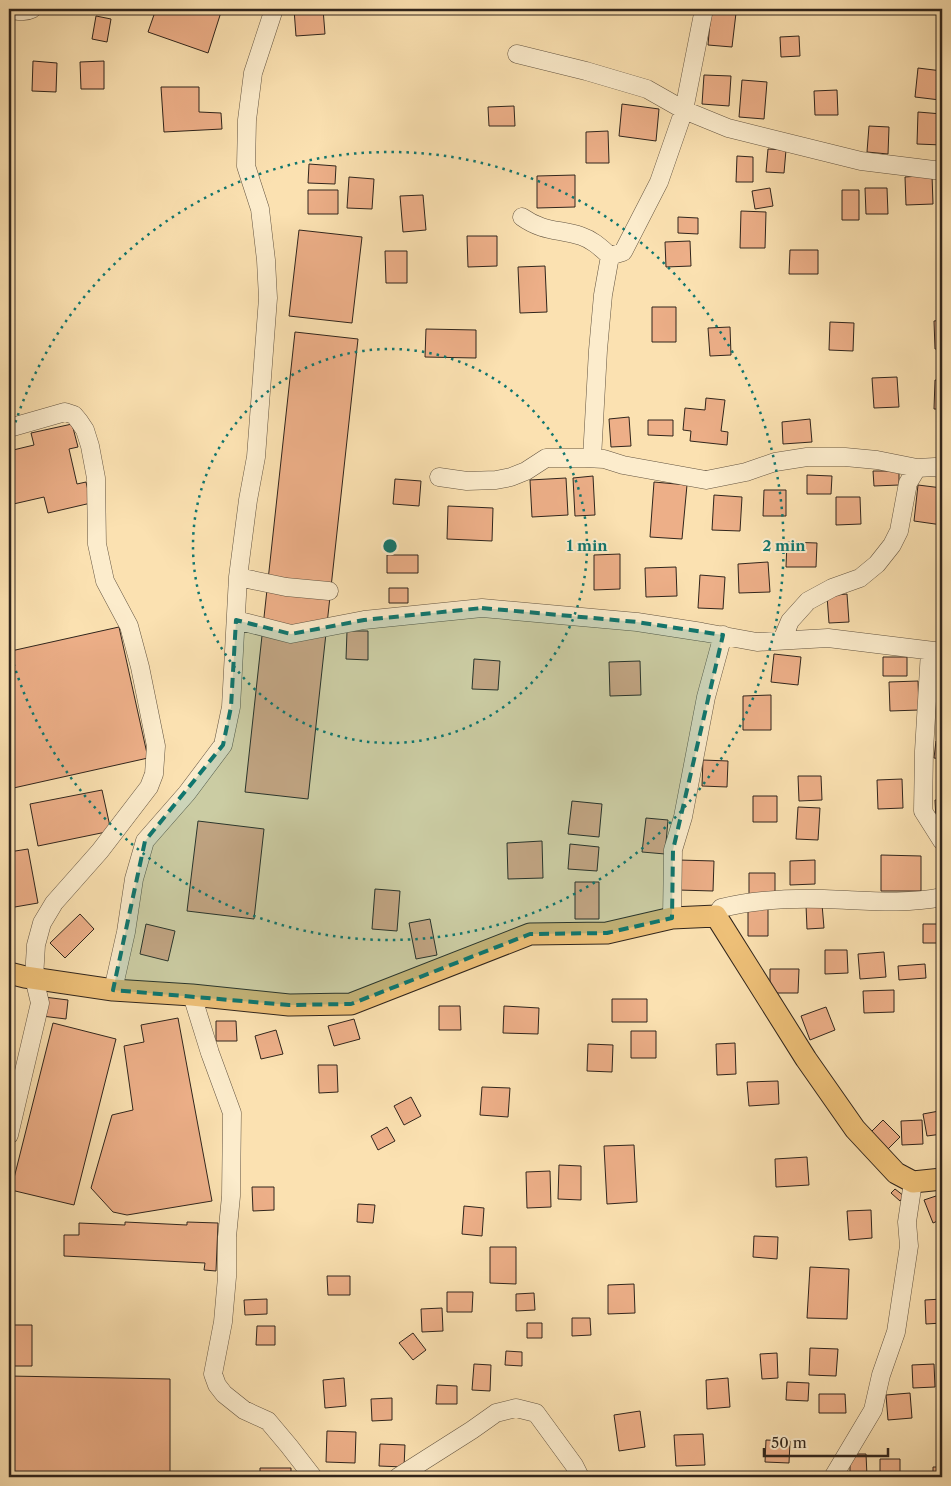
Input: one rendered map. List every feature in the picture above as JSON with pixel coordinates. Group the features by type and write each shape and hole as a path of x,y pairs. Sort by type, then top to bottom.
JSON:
{"main road":[{"path":"9,973 113,990 192,995 289,1005 351,1004 530,934 607,933 672,918 716,916 806,1059 855,1129 896,1173 913,1182 942,1179"}],"street":[{"path":"9,10 18,12 32,9"},
{"path":"113,990 126,932 134,879 145,841 187,793 223,745 231,706 238,577 248,500 256,457 268,298 260,209 246,166 247,120 254,73 274,9"},
{"path":"610,256 623,252 659,182 684,110 704,9"},
{"path":"517,54 586,71 647,89 684,110 728,128 861,161 942,171"},
{"path":"522,217 533,225 580,236 595,243 610,256"},
{"path":"592,458 598,350 603,295 610,256"},
{"path":"9,428 65,412 74,415 85,430 96,478 97,544 105,581 129,626 140,667 156,746 154,774 149,787 100,851 54,903 42,923 36,945 34,978 40,1003 9,1135"},
{"path":"439,477 467,481 510,478 526,471 546,458 592,458 706,480 746,472 776,462 807,457 845,457 877,460 917,468 935,467 942,469"},
{"path":"782,640 790,621 808,601 832,588 860,578 877,564 892,545 899,531 908,483 917,468"},
{"path":"238,577 286,587 330,591"},
{"path":"236,620 291,634 364,620 482,608 637,622 757,642 828,638 936,651 924,751 924,812 942,841"},
{"path":"672,918 673,850 683,817 706,697 723,635"},
{"path":"716,916 721,908 749,902 822,898 886,902 942,897"},
{"path":"192,995 210,1053 232,1113 231,1196 227,1237 227,1277 223,1322 213,1374 217,1385 224,1394 244,1410 268,1421 313,1477"},
{"path":"833,1477 873,1410 881,1375 896,1332 909,1246 907,1222 913,1182"},
{"path":"398,1477 496,1413 516,1408 536,1414 574,1465 580,1477"}],"highlighted area":[{"path":"482,608 637,622 723,635 673,850 672,918 607,933 530,934 351,1004 289,1005 113,990 145,841 223,745 231,707 236,620 291,634 364,620"}],"building":[{"path":"156,9 222,9 208,53 148,32"},
{"path":"294,9 323,9 325,34 296,36"},
{"path":"711,10 736,13 732,47 708,45"},
{"path":"96,16 111,19 107,42 92,39"},
{"path":"799,36 800,56 781,57 780,37"},
{"path":"33,61 57,63 56,92 32,91"},
{"path":"104,61 104,89 81,89 80,62"},
{"path":"918,68 942,71 940,100 915,97"},
{"path":"704,75 731,76 729,106 702,104"},
{"path":"742,80 767,82 764,119 739,117"},
{"path":"161,87 199,87 199,112 221,113 222,129 164,132"},
{"path":"837,90 838,115 815,115 814,91"},
{"path":"622,104 659,109 656,141 619,136"},
{"path":"514,106 515,126 489,126 488,107"},
{"path":"918,112 942,114 942,145 917,144"},
{"path":"869,126 889,127 888,154 867,152"},
{"path":"608,131 609,163 586,163 586,132"},
{"path":"768,149 786,150 784,173 766,172"},
{"path":"737,156 753,157 753,182 736,182"},
{"path":"309,164 336,166 335,184 308,183"},
{"path":"575,175 575,207 537,208 537,176"},
{"path":"932,175 933,204 906,205 905,177"},
{"path":"349,177 374,179 372,209 347,208"},
{"path":"770,188 773,206 755,209 752,191"},
{"path":"865,188 887,188 888,214 866,214"},
{"path":"308,190 338,190 338,214 308,214"},
{"path":"842,190 859,190 859,220 842,220"},
{"path":"423,195 426,230 403,232 400,196"},
{"path":"942,208 942,245 940,245 938,209"},
{"path":"741,211 766,212 765,248 740,248"},
{"path":"678,217 698,218 698,234 678,233"},
{"path":"299,230 362,237 352,323 289,316"},
{"path":"467,236 497,236 497,266 468,267"},
{"path":"690,241 691,266 666,267 665,242"},
{"path":"790,250 818,250 818,274 789,274"},
{"path":"385,251 407,251 407,283 386,283"},
{"path":"545,266 547,312 520,313 518,267"},
{"path":"652,307 676,307 676,342 652,342"},
{"path":"942,320 942,349 935,349 934,321"},
{"path":"830,322 854,323 853,351 829,350"},
{"path":"730,327 731,355 710,356 708,328"},
{"path":"426,329 476,330 476,358 425,357"},
{"path":"295,332 358,339 308,799 245,792"},
{"path":"897,377 899,407 874,408 872,378"},
{"path":"935,380 942,381 942,409 934,409"},
{"path":"706,398 725,400 721,431 728,432 727,445 690,441 691,431 683,430 685,408 705,410"},
{"path":"629,417 631,446 611,447 609,419"},
{"path":"810,419 812,442 783,444 782,422"},
{"path":"648,420 673,420 673,436 648,435"},
{"path":"72,424 78,447 69,449 77,484 86,482 91,503 48,513 44,497 9,505 9,451 34,445 31,433"},
{"path":"873,471 899,471 899,485 874,486"},
{"path":"807,475 832,476 831,494 807,494"},
{"path":"593,476 595,515 575,516 573,478"},
{"path":"566,478 568,515 532,517 530,480"},
{"path":"395,479 421,481 419,506 393,504"},
{"path":"654,482 687,485 682,539 650,537"},
{"path":"918,485 942,488 942,525 914,521"},
{"path":"764,490 786,490 786,516 763,516"},
{"path":"714,495 742,497 740,531 712,530"},
{"path":"836,497 860,497 861,524 836,525"},
{"path":"448,506 493,508 492,541 447,539"},
{"path":"787,542 817,543 816,567 786,567"},
{"path":"620,554 620,589 594,590 594,555"},
{"path":"387,555 418,555 418,573 387,573"},
{"path":"768,562 770,592 739,593 738,564"},
{"path":"676,567 677,596 646,597 645,568"},
{"path":"700,575 725,577 723,609 698,608"},
{"path":"389,588 408,588 408,603 389,603"},
{"path":"847,594 849,622 829,623 827,596"},
{"path":"119,627 148,758 9,789 9,642 11,651"},
{"path":"347,631 368,631 368,660 346,659"},
{"path":"774,654 801,657 798,685 771,682"},
{"path":"883,657 907,657 907,676 883,676"},
{"path":"474,659 500,661 498,690 472,689"},
{"path":"640,661 641,695 610,696 609,662"},
{"path":"918,681 919,710 890,711 889,682"},
{"path":"771,695 771,730 743,730 743,696"},
{"path":"936,741 942,742 942,759 934,758"},
{"path":"703,760 728,761 727,787 702,786"},
{"path":"798,776 821,776 822,800 799,801"},
{"path":"902,779 903,808 878,809 877,780"},
{"path":"102,790 111,831 38,846 30,804"},
{"path":"753,796 777,796 777,822 753,822"},
{"path":"935,800 942,800 942,819 936,819"},
{"path":"572,801 602,804 599,837 568,834"},
{"path":"798,807 820,808 818,840 796,839"},
{"path":"646,818 668,820 665,854 642,852"},
{"path":"198,821 264,829 254,919 187,911"},
{"path":"542,841 543,878 508,879 507,843"},
{"path":"570,844 599,847 597,871 568,869"},
{"path":"28,849 38,903 9,908 9,852"},
{"path":"881,855 921,856 921,891 881,891"},
{"path":"679,860 714,861 713,891 678,890"},
{"path":"815,860 815,884 790,885 790,861"},
{"path":"749,873 775,873 775,895 749,895"},
{"path":"575,882 599,882 599,919 575,919"},
{"path":"375,889 400,891 397,931 372,929"},
{"path":"822,904 824,928 807,929 806,905"},
{"path":"748,907 768,907 768,936 748,936"},
{"path":"80,914 94,929 65,958 50,943"},
{"path":"430,919 437,955 416,959 409,923"},
{"path":"146,924 175,931 168,961 140,954"},
{"path":"923,924 942,924 942,943 923,943"},
{"path":"825,950 847,950 848,973 825,974"},
{"path":"884,952 886,977 860,979 858,954"},
{"path":"925,964 926,978 899,980 898,966"},
{"path":"770,969 799,969 798,993 770,993"},
{"path":"894,990 894,1012 864,1013 863,991"},
{"path":"44,997 68,1000 66,1019 42,1016"},
{"path":"612,999 647,999 647,1022 612,1022"},
{"path":"439,1006 460,1006 461,1030 439,1030"},
{"path":"504,1006 539,1008 538,1034 503,1033"},
{"path":"826,1007 835,1030 810,1040 801,1016"},
{"path":"178,1018 212,1201 127,1215 113,1212 91,1188 112,1115 133,1110 124,1046 144,1042 141,1025"},
{"path":"354,1019 360,1039 334,1046 328,1026"},
{"path":"216,1021 236,1021 237,1041 216,1041"},
{"path":"53,1023 116,1039 74,1205 11,1190"},
{"path":"276,1030 283,1054 261,1059 255,1036"},
{"path":"631,1031 656,1031 656,1058 631,1058"},
{"path":"735,1043 736,1074 717,1075 716,1044"},
{"path":"588,1044 613,1045 612,1072 587,1071"},
{"path":"318,1065 337,1065 338,1092 319,1093"},
{"path":"778,1081 779,1104 749,1106 747,1082"},
{"path":"482,1087 510,1088 508,1117 480,1115"},
{"path":"411,1097 421,1116 404,1125 394,1106"},
{"path":"939,1111 942,1134 927,1136 923,1114"},
{"path":"883,1120 900,1137 888,1149 871,1132"},
{"path":"922,1120 923,1144 902,1145 901,1121"},
{"path":"387,1127 395,1141 378,1150 371,1136"},
{"path":"634,1145 637,1202 607,1204 604,1146"},
{"path":"807,1157 809,1185 776,1187 775,1159"},
{"path":"559,1165 581,1166 581,1200 558,1199"},
{"path":"550,1171 551,1207 527,1208 526,1172"},
{"path":"252,1187 274,1187 274,1210 253,1211"},
{"path":"895,1189 904,1196 900,1201 891,1193"},
{"path":"942,1194 942,1219 933,1223 924,1200"},
{"path":"358,1204 375,1205 373,1223 357,1222"},
{"path":"464,1206 484,1208 482,1236 462,1234"},
{"path":"871,1210 872,1238 849,1240 847,1211"},
{"path":"125,1222 187,1225 187,1222 218,1223 216,1271 204,1270 205,1263 64,1256 64,1235 79,1235 79,1223 125,1225"},
{"path":"754,1236 778,1237 777,1259 753,1257"},
{"path":"937,1237 942,1238 942,1251 937,1251"},
{"path":"490,1247 516,1247 516,1284 490,1283"},
{"path":"810,1267 849,1269 847,1319 807,1318"},
{"path":"327,1276 350,1276 350,1295 328,1295"},
{"path":"634,1284 635,1313 608,1314 608,1285"},
{"path":"447,1292 473,1292 472,1312 447,1312"},
{"path":"534,1293 535,1310 516,1311 516,1294"},
{"path":"267,1299 267,1314 245,1315 244,1300"},
{"path":"942,1299 942,1323 926,1324 925,1300"},
{"path":"442,1308 443,1331 422,1332 421,1309"},
{"path":"572,1318 590,1318 591,1335 572,1336"},
{"path":"527,1323 542,1323 542,1338 527,1338"},
{"path":"9,1325 32,1325 32,1366 9,1366"},
{"path":"257,1326 275,1326 275,1345 256,1345"},
{"path":"413,1333 426,1350 413,1360 399,1343"},
{"path":"810,1348 838,1349 836,1376 809,1375"},
{"path":"506,1351 522,1352 522,1366 505,1365"},
{"path":"777,1353 778,1378 762,1379 760,1354"},
{"path":"474,1364 491,1365 490,1391 472,1390"},
{"path":"934,1364 935,1387 913,1388 912,1365"},
{"path":"9,1376 170,1379 170,1473 78,1477 9,1477"},
{"path":"344,1378 346,1406 325,1408 323,1380"},
{"path":"728,1378 730,1407 707,1409 706,1380"},
{"path":"787,1382 809,1383 808,1401 786,1400"},
{"path":"437,1385 457,1386 457,1404 436,1404"},
{"path":"910,1393 912,1418 888,1420 886,1395"},
{"path":"819,1394 845,1394 846,1413 819,1413"},
{"path":"392,1398 392,1420 372,1421 371,1399"},
{"path":"640,1411 645,1447 619,1451 614,1415"},
{"path":"327,1431 356,1432 355,1463 326,1462"},
{"path":"703,1434 705,1465 676,1466 674,1435"},
{"path":"766,1440 790,1441 789,1463 765,1462"},
{"path":"380,1444 405,1445 404,1467 379,1466"},
{"path":"850,1454 866,1454 867,1476 850,1476"},
{"path":"880,1459 900,1459 900,1477 880,1477"},
{"path":"933,1467 942,1467 942,1477 933,1477"},
{"path":"260,1468 291,1468 291,1477 260,1477"}]}
